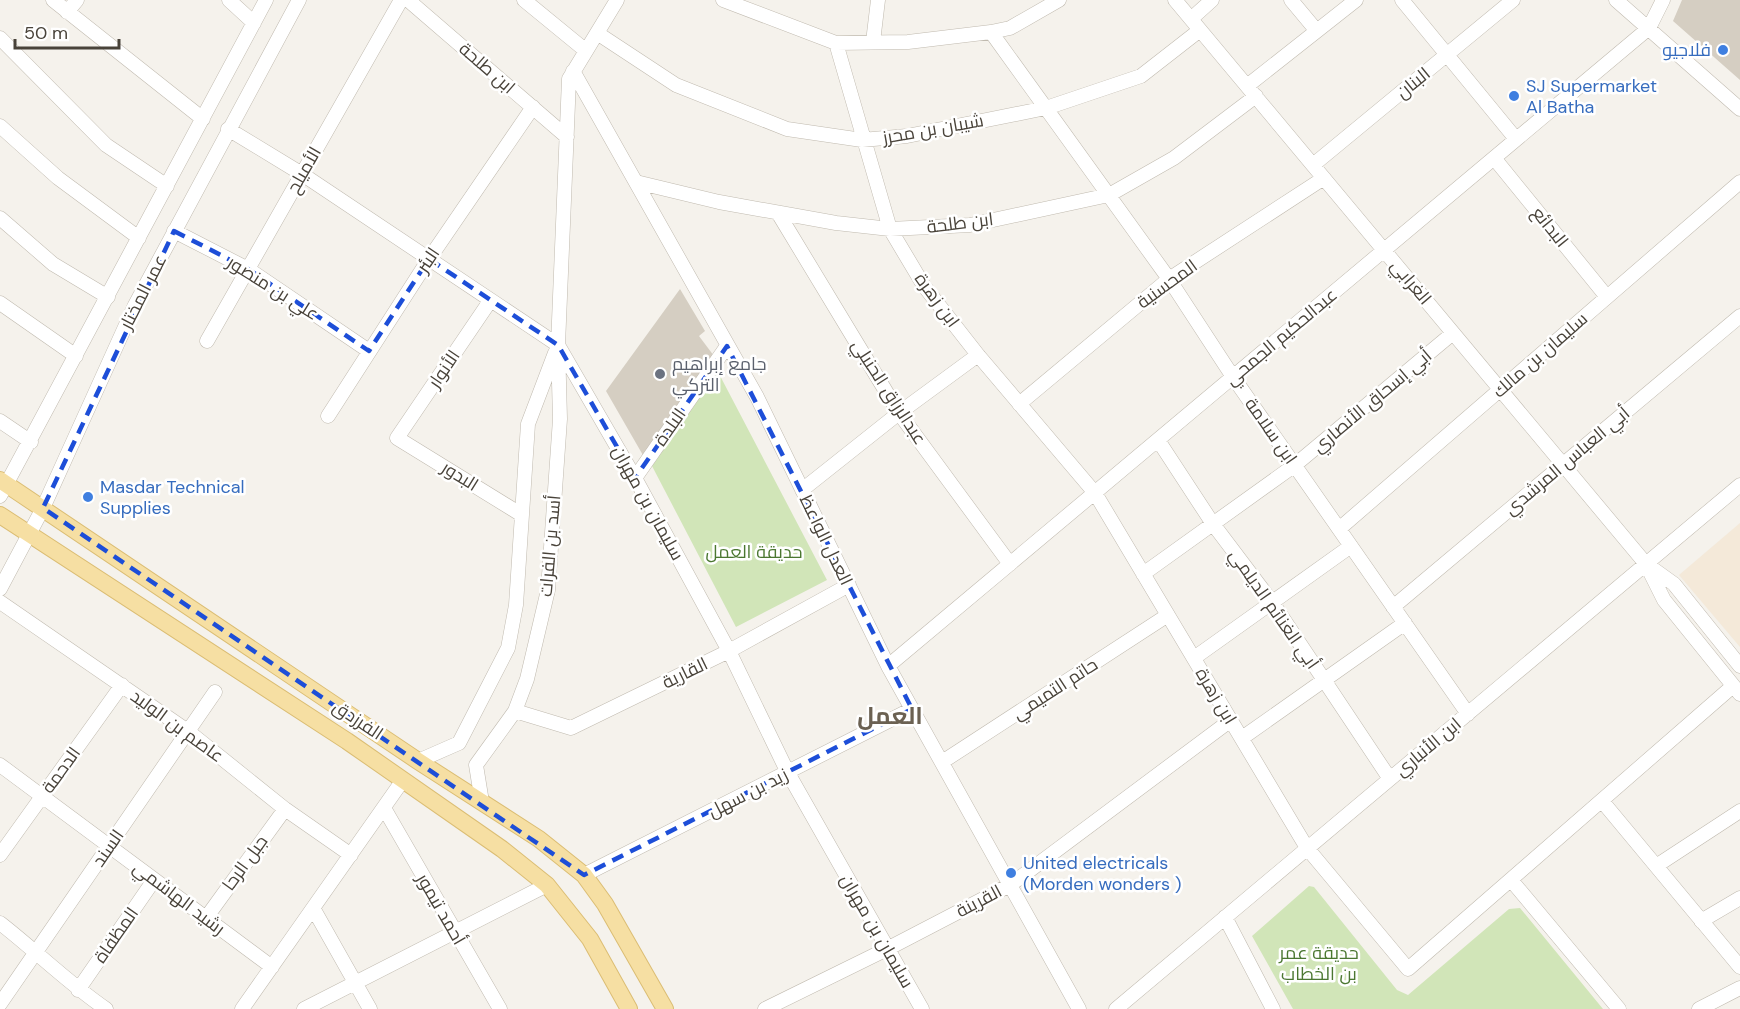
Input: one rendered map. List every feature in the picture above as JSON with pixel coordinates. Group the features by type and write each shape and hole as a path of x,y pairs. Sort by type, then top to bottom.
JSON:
{"main road":[{"name":"الفرزدق","path":"3,487 43,508 418,761 539,839 584,875 605,904 665,1009"},
{"name":"الفرزدق","path":"0,515 347,741 502,849 547,885 590,939 629,1009"}],"street":[{"path":"53,0 203,118"},
{"path":"67,12 77,0"},
{"path":"230,0 254,23"},
{"name":"عمر المختار","path":"3,487 31,442 266,0"},
{"name":"عمر المختار","path":"0,589 43,508 135,305 299,0"},
{"name":"الأميلح","path":"207,341 401,0"},
{"name":"ابن طلحة","path":"408,0 567,136"},
{"path":"524,0 585,50"},
{"name":"أسد بن الفرات","path":"482,802 476,765 515,711 527,679 548,590 560,419 558,345 568,79 616,0"},
{"path":"723,0 836,43 908,42 991,32 1010,28 1059,0"},
{"path":"873,42 878,0"},
{"name":"الغرابي","path":"1175,0 1646,564 1664,600 1737,690"},
{"name":"شيبان بن محرز","path":"597,33 676,85 787,129 862,140 907,136 1046,108 1141,75 1195,24 1212,0"},
{"path":"1291,0 1316,30"},
{"name":"ابن طلحة","path":"636,182 718,202 890,230 970,225 1109,195 1174,158 1316,30 1356,0"},
{"path":"1402,0 1516,139"},
{"name":"البنان","path":"1313,165 1513,0"},
{"path":"1617,0 1740,110"},
{"name":"عبدالحكيم الجمحي","path":"888,666 1648,28 1663,0"},
{"name":"ابن سلامة","path":"991,32 1169,279 1233,377 1468,714"},
{"path":"0,38 106,145 167,186"},
{"name":"ابن زهرة","path":"836,43 862,140 890,230 924,286 978,355 1095,493 1307,848 1408,969 1602,801 1737,690"},
{"name":"العدل الواعظ","path":"573,71 757,398 888,666 1079,1009"},
{"name":"البئر","path":"328,416 429,259 533,107"},
{"name":"سليمان بن مهران","path":"228,129 302,174 558,345 635,478 729,651 788,773 922,1009"},
{"path":"2,131 58,178 139,237"},
{"name":"البدائع","path":"1494,158 1607,297"},
{"name":"المحسنية","path":"1019,404 1169,279 1324,178"},
{"name":"سليمان بن مالك","path":"1339,529 1740,182"},
{"name":"عبدالرزاق الحنبلي","path":"778,213 899,413 1010,564"},
{"path":"0,218 53,264 108,297"},
{"name":"علي بن منصور","path":"174,231 248,269 369,351"},
{"name":"الأنوار","path":"397,438 490,301"},
{"path":"0,303 76,356"},
{"name":"أبي العباس المرشدي","path":"1393,607 1740,316"},
{"name":"أبي إسحاق الأنصاري","path":"1143,574 1295,465 1453,333"},
{"name":"أسد بن الفرات","path":"418,761 459,743 508,648 516,605 528,424 558,345"},
{"name":"البلدة","path":"635,478 727,346"},
{"path":"802,490 899,413 978,355"},
{"path":"0,422 31,442"},
{"name":"البدور","path":"397,438 522,514"},
{"name":"أبي الغنائم الديلمي","path":"1158,440 1213,524 1272,602 1389,779"},
{"name":"ابن الأنباري","path":"1116,1009 1740,485"},
{"path":"1194,658 1351,546"},
{"name":"الغرابي","path":"1646,564 1674,584 1740,666"},
{"name":"القارية","path":"515,711 571,728 729,651 849,585"},
{"name":"عاصم بن الوليد","path":"0,602 189,732 285,809 351,855"},
{"name":"حاتم التميمي","path":"942,762 1168,615"},
{"path":"1242,738 1405,623"},
{"name":"الدحمة","path":"0,855 122,686"},
{"name":"السند","path":"0,1004 215,692"},
{"name":"زيد بن سهل","path":"584,875 912,709"},
{"name":"القرينة","path":"765,1009 1010,885 1231,720"},
{"name":"رشيد الهاشمي","path":"0,765 272,967"},
{"path":"242,1009 403,780"},
{"path":"1602,801 1740,967"},
{"name":"أحمد تيمور","path":"384,808 500,1009"},
{"name":"جبل الرحا","path":"206,918 285,809"},
{"path":"1656,866 1740,811"},
{"name":"المظفاة","path":"78,990 154,880"},
{"path":"1511,880 1619,1009"},
{"path":"304,1009 547,885"},
{"path":"1701,921 1740,898"},
{"path":"313,908 370,1009"},
{"path":"1225,917 1273,1009"},
{"path":"0,923 37,952 78,990 106,1009"},
{"path":"1700,1009 1740,988"}],"highlighted area":[{"path":"174,231 248,269 369,351 429,259 558,345 635,478 727,346 912,709 584,875 43,508"}],"shaded area":[{"path":"1740,523 1740,647 1679,575"}],"green space":[{"name":"حديقة العمل","path":"717,370 827,580 736,627 652,466"},
{"name":"حديقة عمر بن الخطاب","path":"1309,886 1314,887 1397,990 1408,995 1509,909 1520,908 1603,1009 1293,1009 1252,936"}],"building":[{"name":"فلاجيو","path":"1682,0 1740,0 1740,80 1673,21"},
{"name":"جامع إبراهيم التركي","path":"680,289 705,331 699,336 714,356 644,457 606,391"}],"place":[{"name":"فلاجيو","path":"1723,50"},
{"name":"SJ Supermarket Al Batha","path":"1514,96"},
{"name":"جامع إبراهيم التركي","path":"660,374"},
{"name":"Masdar Technical Supplies","path":"88,497"},
{"name":"United electricals (Morden wonders )","path":"1011,873"}],"district":[{"name":"العمل","path":"890,715"}]}
